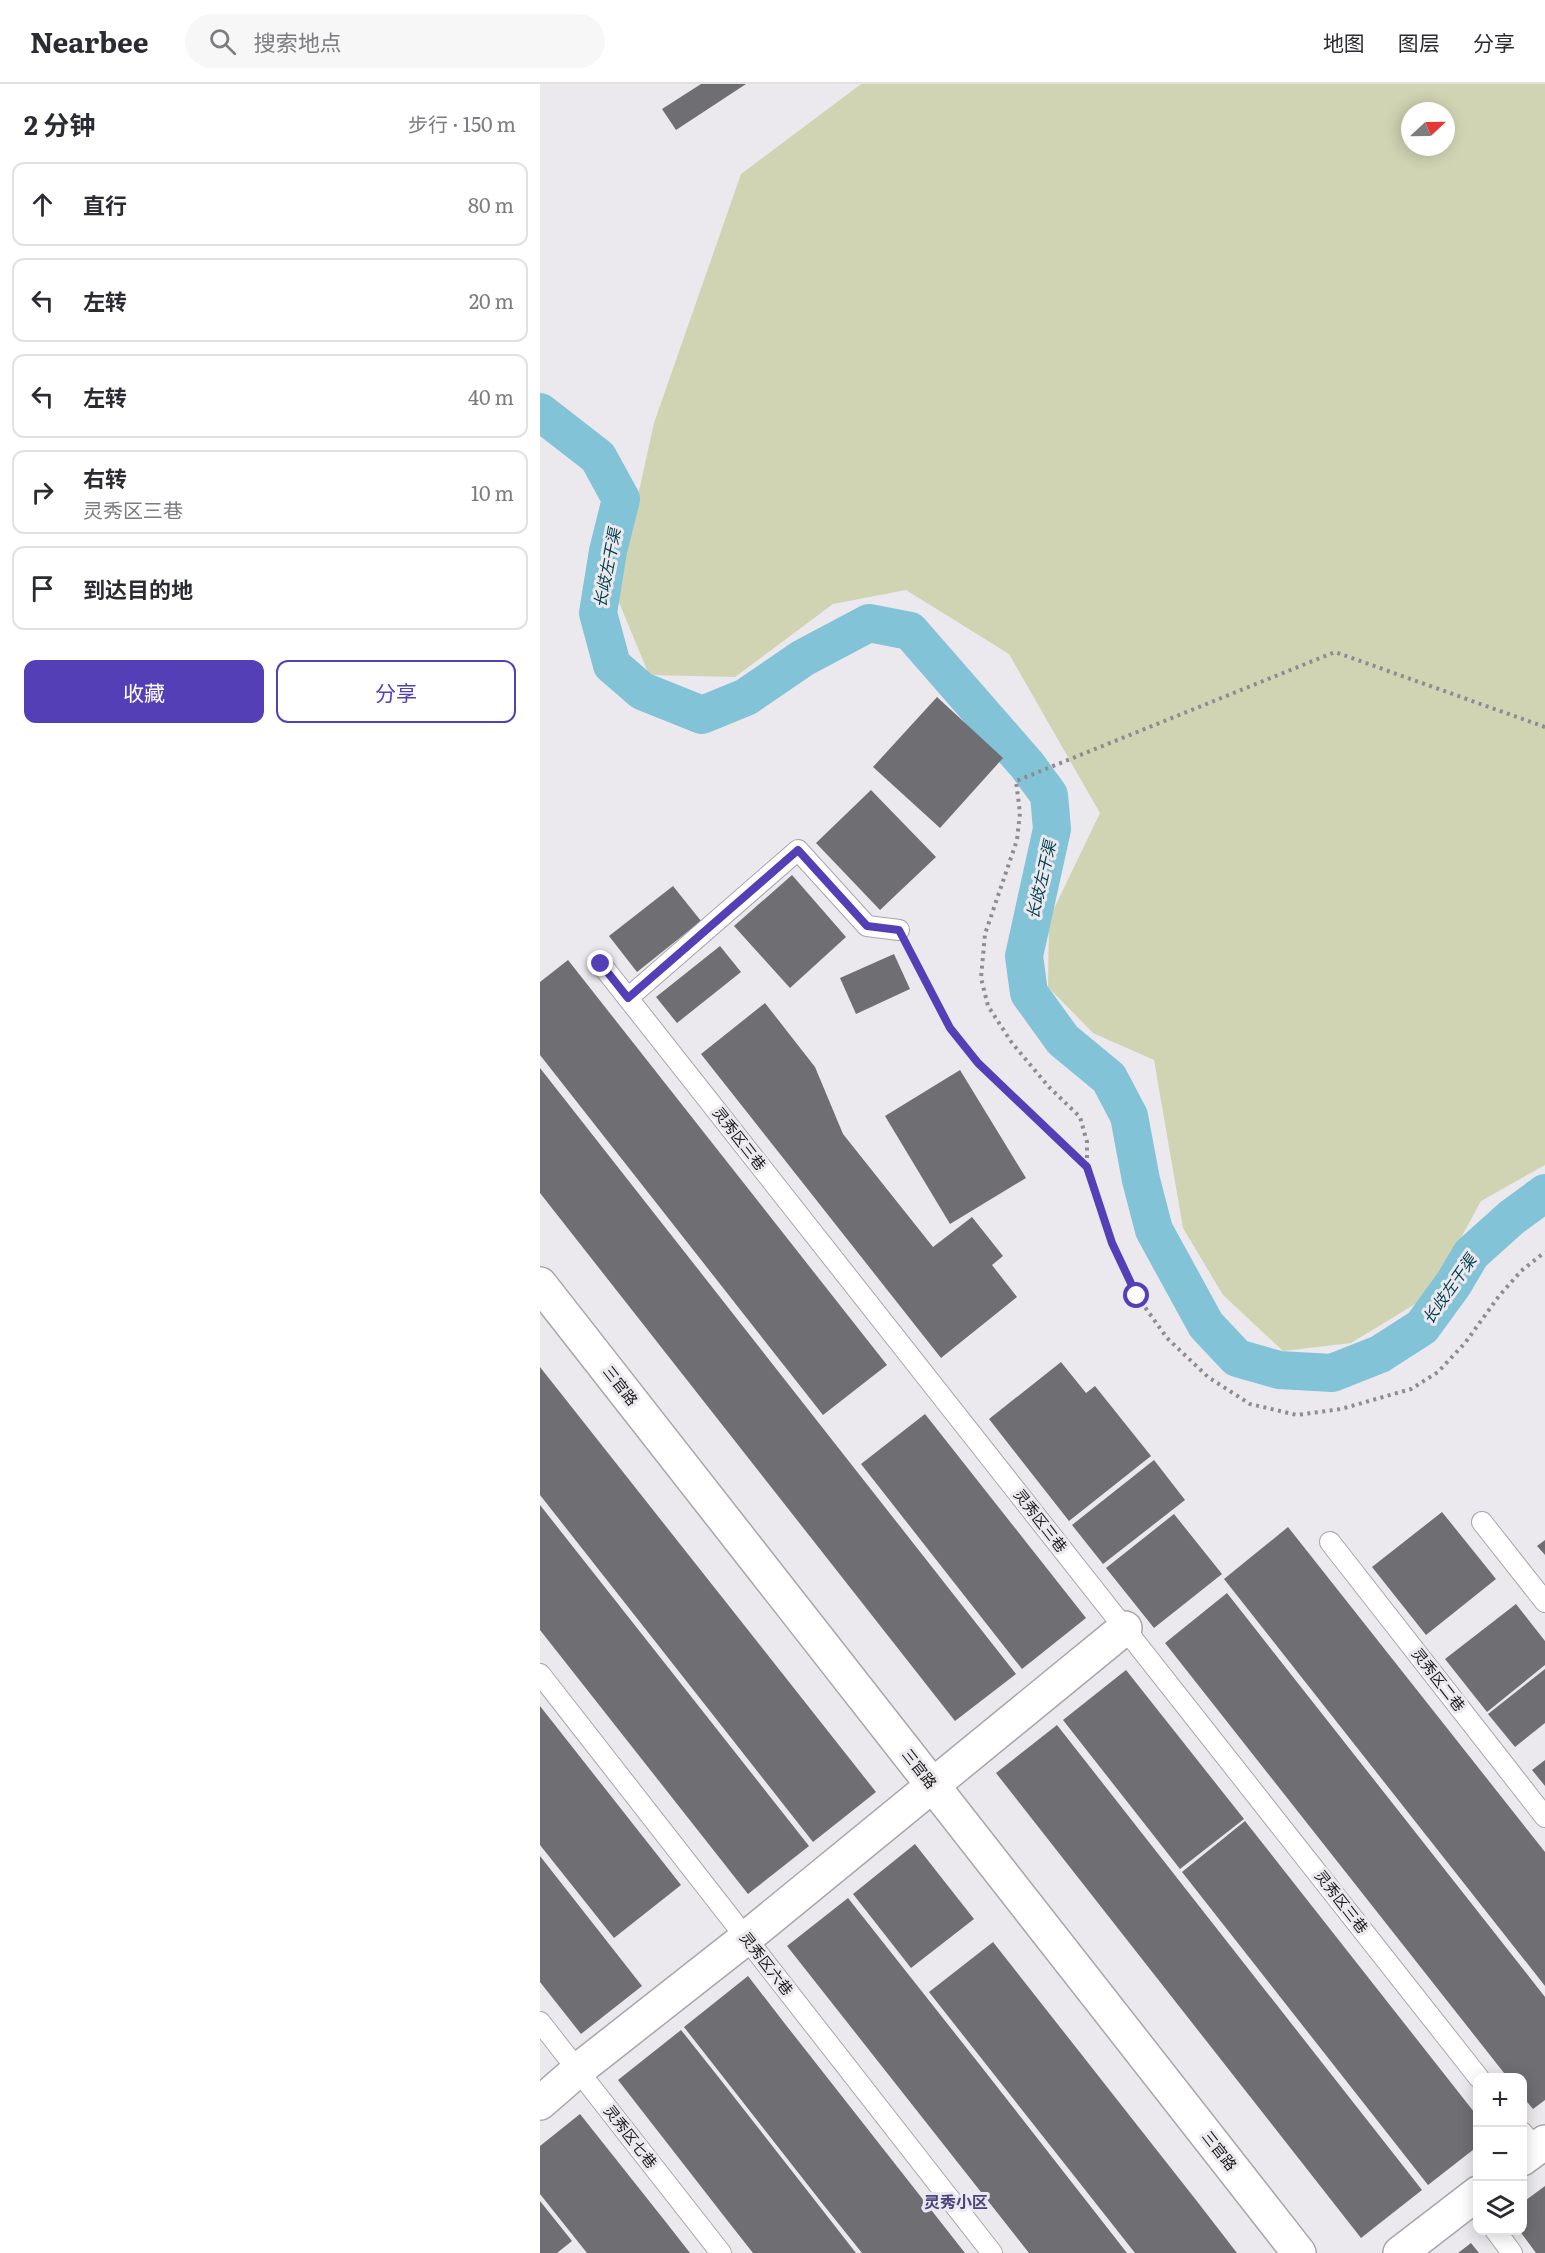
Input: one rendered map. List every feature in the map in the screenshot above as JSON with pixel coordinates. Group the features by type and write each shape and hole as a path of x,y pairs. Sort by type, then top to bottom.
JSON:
{"street":[{"name":"三官路","path":"540,1284 1299,2253"},
{"path":"540,2103 1125,1628"},
{"path":"1400,2253 1473,2201"}],"lane":[{"path":"628,998 798,850 867,926 899,930"},
{"name":"灵秀区三巷","path":"601,964 1475,2073"},
{"path":"1482,1522 1545,1602"},
{"name":"灵秀区二巷","path":"1330,1542 1545,1817"},
{"name":"灵秀区六巷","path":"540,1674 992,2253"},
{"name":"灵秀区七巷","path":"540,2022 721,2253"},
{"path":"1499,2235 1512,2253"}],"path":[{"path":"1545,727 1335,652 1016,781 1020,813 1017,840 985,934 981,978 988,1006 1012,1043 1049,1087 1080,1117 1087,1142 1087,1167 1112,1243 1137,1296 1167,1338 1208,1377 1250,1404 1297,1415 1341,1409 1412,1389 1438,1372 1465,1343 1499,1296 1521,1271 1545,1252"},
{"path":"899,930 950,1028 978,1063 1087,1167"}],"green space":[{"path":"861,84 1545,84 1545,1165 1481,1201 1430,1295 1351,1343 1283,1351 1223,1295 1183,1228 1154,1060 1093,1033 1048,987 1049,919 1100,813 1009,654 906,590 833,604 735,677 649,675 616,595 654,423 741,174"}],"building":[{"path":"701,84 746,84 676,130 662,109"},
{"path":"937,697 1003,758 940,828 873,767"},
{"path":"871,790 936,857 880,910 816,843"},
{"path":"792,875 846,937 790,988 734,926"},
{"path":"673,886 701,921 637,972 609,936"},
{"path":"720,946 741,972 677,1023 656,997"},
{"path":"894,954 910,989 856,1014 840,978"},
{"path":"568,960 887,1365 823,1415 540,1055 540,982"},
{"path":"765,1003 815,1067 843,1134 933,1247 972,1217 1003,1256 992,1265 1017,1297 941,1358 701,1054"},
{"path":"540,1068 1016,1674 955,1721 540,1193"},
{"path":"960,1070 1026,1178 950,1224 885,1116"},
{"path":"1061,1362 1086,1393 1095,1386 1151,1456 1069,1521 989,1419"},
{"path":"540,1367 876,1792 813,1842 540,1495"},
{"path":"925,1414 1086,1618 1022,1669 861,1464"},
{"path":"1154,1460 1185,1500 1103,1564 1072,1525"},
{"path":"540,1505 809,1846 748,1894 540,1630"},
{"path":"1442,1512 1496,1579 1426,1635 1372,1567"},
{"path":"1174,1514 1222,1574 1154,1628 1106,1568"},
{"path":"1288,1527 1545,1852 1545,1986 1224,1579"},
{"path":"1545,1540 1545,1555 1537,1546"},
{"path":"1227,1593 1545,1997 1545,2100 1533,2109 1527,2102 1527,2073 1504,2073 1165,1643"},
{"path":"1516,1604 1545,1641 1545,1665 1487,1712 1445,1659"},
{"path":"1545,1669 1545,1723 1515,1747 1488,1714"},
{"path":"1126,1670 1244,1819 1180,1869 1063,1720"},
{"path":"540,1706 681,1885 614,1938 540,1845"},
{"path":"1057,1725 1422,2190 1361,2238 996,1773"},
{"path":"1545,1760 1545,1786 1532,1770"},
{"path":"1245,1821 1473,2111 1473,2150 1428,2185 1182,1872"},
{"path":"915,1844 974,1919 911,1968 853,1894"},
{"path":"540,1856 642,1986 581,2034 540,1982"},
{"path":"848,1898 1127,2253 1029,2253 787,1946"},
{"path":"993,1942 1237,2253 1135,2253 929,1992"},
{"path":"748,1976 965,2253 862,2253 684,2027"},
{"path":"681,2030 856,2253 753,2253 727,2220 618,2080"},
{"path":"580,2114 690,2253 587,2253 540,2194 540,2146"},
{"path":"1545,2186 1545,2253 1536,2253 1523,2235 1527,2235 1527,2199"},
{"path":"540,2201 572,2241 557,2253 540,2253"},
{"path":"1471,2243 1479,2253 1458,2253"}],"waterway":[{"name":"长歧左干渠","path":"540,412 598,457 621,499 608,551 598,613 612,665 642,691 702,715 746,697 803,658 869,623 910,631 1027,765 1049,795 1052,829 1024,956 1029,993 1063,1040 1109,1078 1129,1116 1141,1180 1154,1230 1206,1325 1237,1358 1279,1370 1332,1373 1380,1354 1422,1327 1454,1283 1471,1254 1511,1218 1545,1193"}],"district":[{"name":"灵秀小区","path":"956,2202"}],"route":[{"path":"601,964 628,998 798,850 867,926 899,930 950,1028 978,1063 1087,1167 1112,1243 1137,1296"}]}
